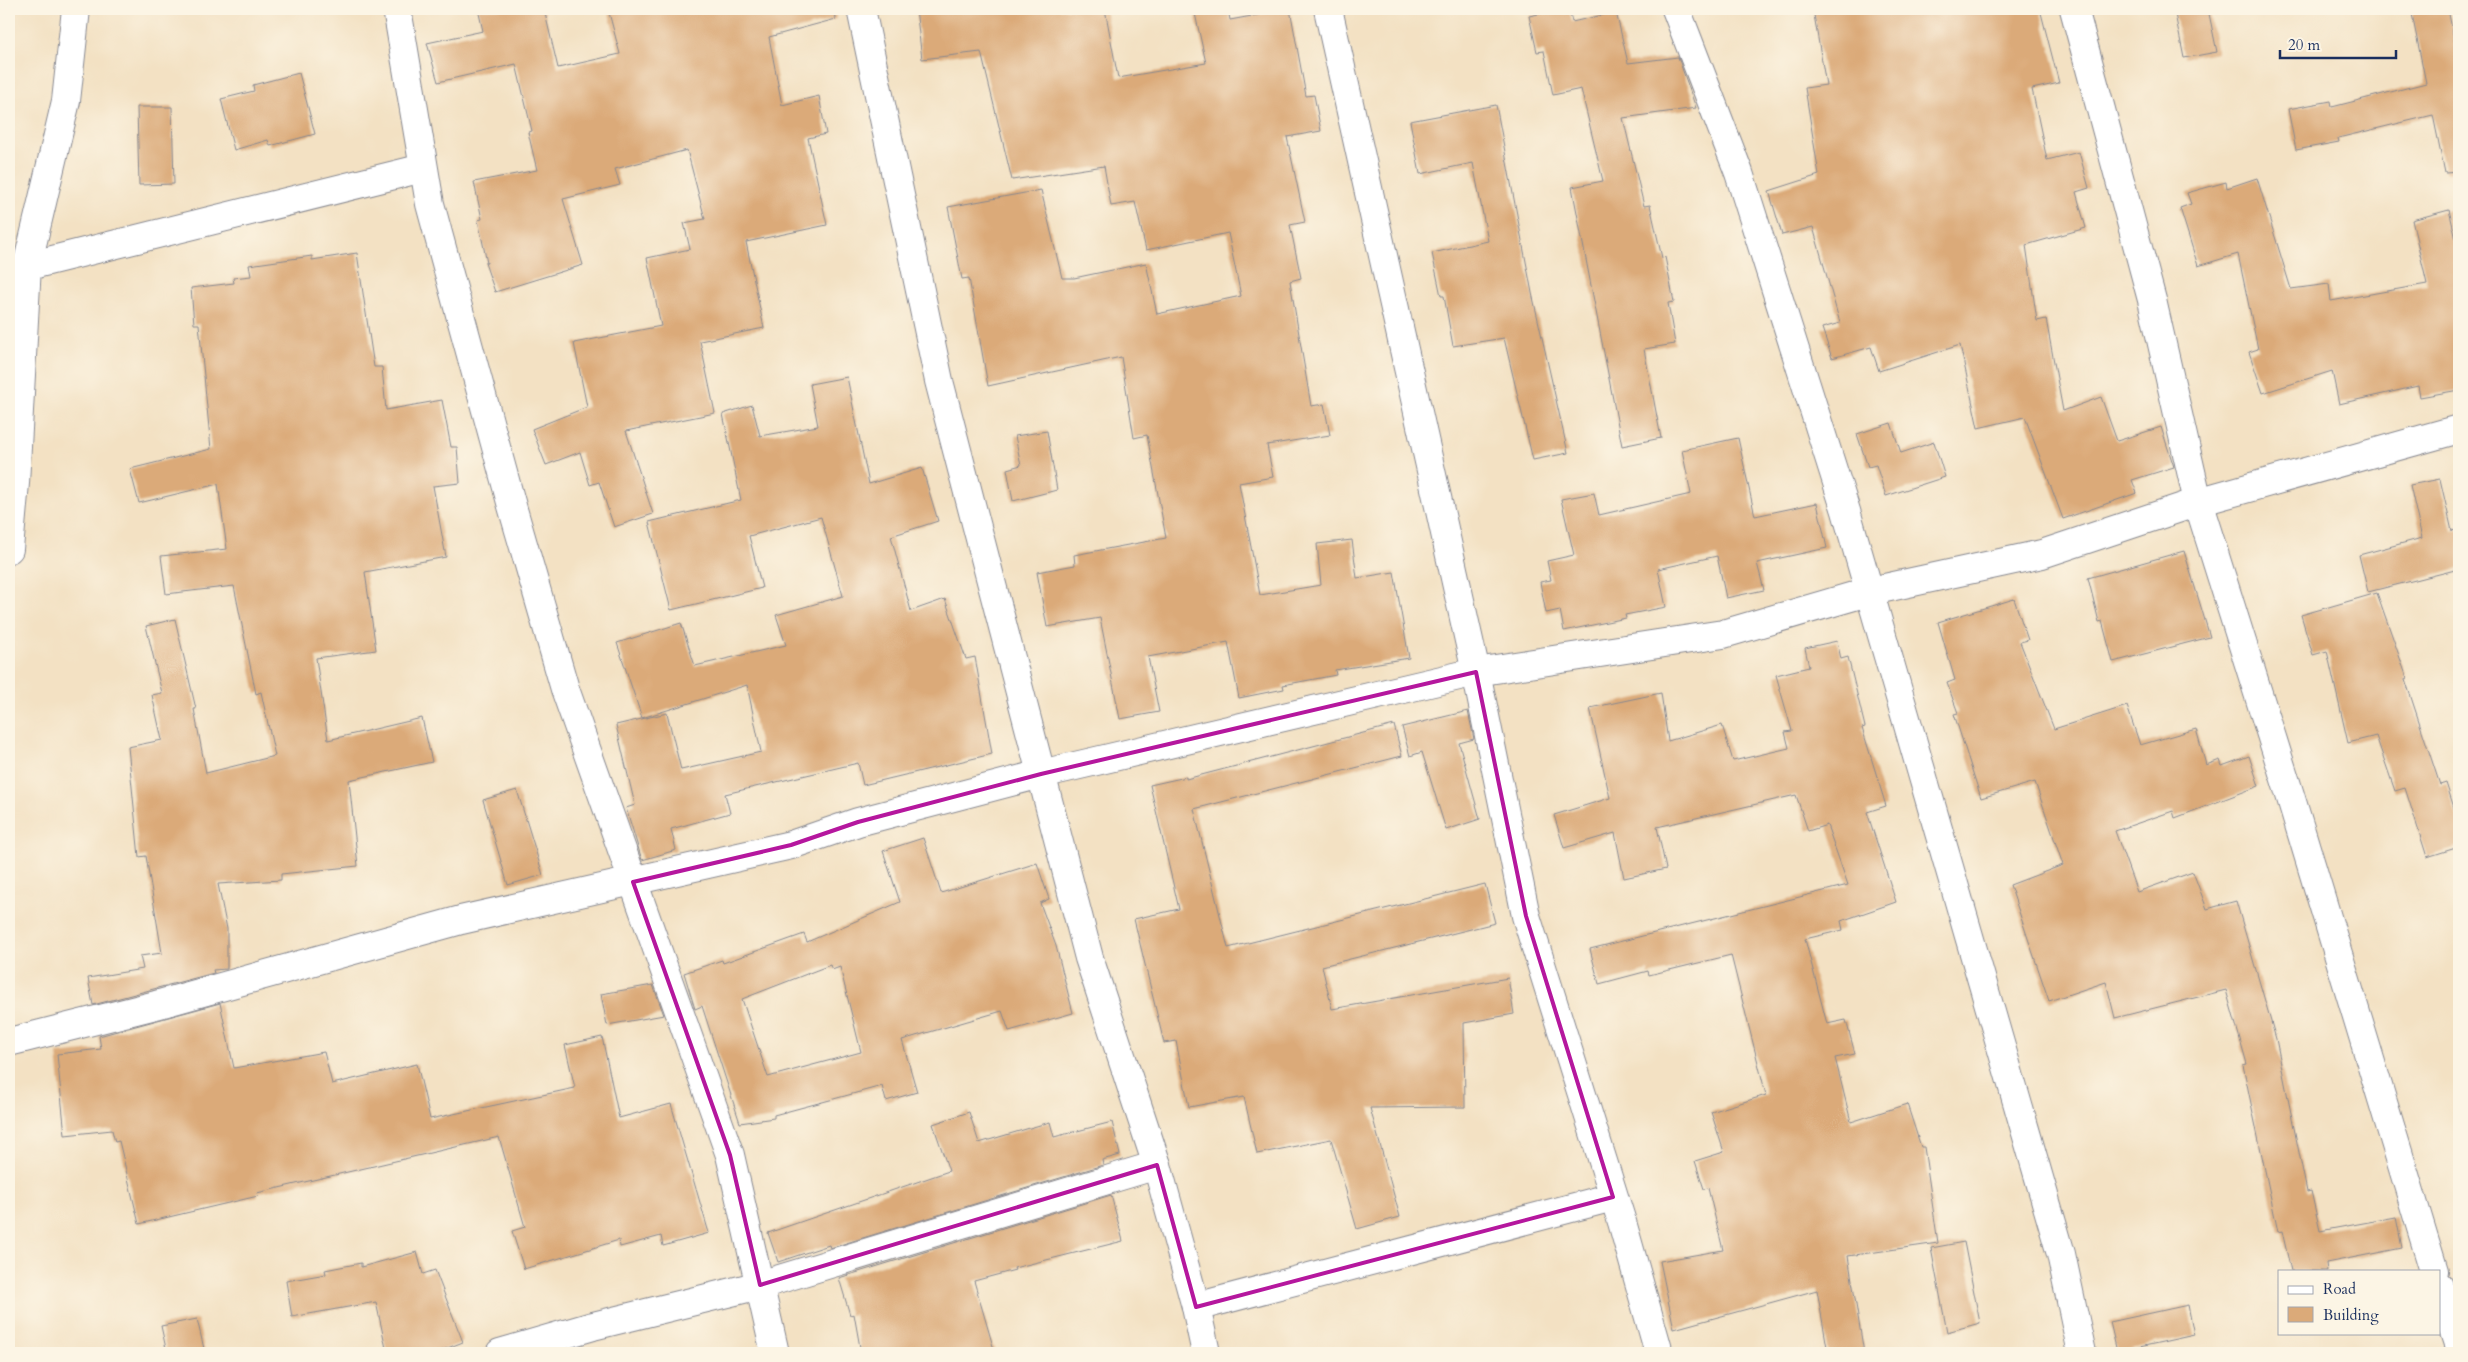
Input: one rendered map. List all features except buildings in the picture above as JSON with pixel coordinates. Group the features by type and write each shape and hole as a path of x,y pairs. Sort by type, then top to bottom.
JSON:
{"street":[{"path":"9,549 15,482 18,268 66,101 76,9"},
{"path":"397,9 430,204 563,680 730,1155 775,1353"},
{"path":"861,9 939,381 1089,958 1157,1165 1196,1307 1206,1353"},
{"path":"1328,9 1351,120 1476,672 1526,916 1659,1353"},
{"path":"1676,9 1740,173 1871,591 2061,1254 2082,1353"},
{"path":"2074,9 2152,300 2198,502 2290,795 2434,1270"},
{"path":"18,268 423,168"},
{"path":"9,1042 156,1005 460,920 790,845 858,822 1041,774 1476,672 1723,634 1871,591 2042,554 2198,502 2459,429"},
{"path":"500,1353 593,1326 760,1285 1157,1165"},
{"path":"1196,1307 1612,1197"},
{"path":"2440,1289 2459,1347"}],"highlighted area":[{"path":"1476,672 1526,916 1613,1197 1196,1307 1157,1165 760,1285 730,1155 633,882 791,845 858,822 1041,774"}]}
